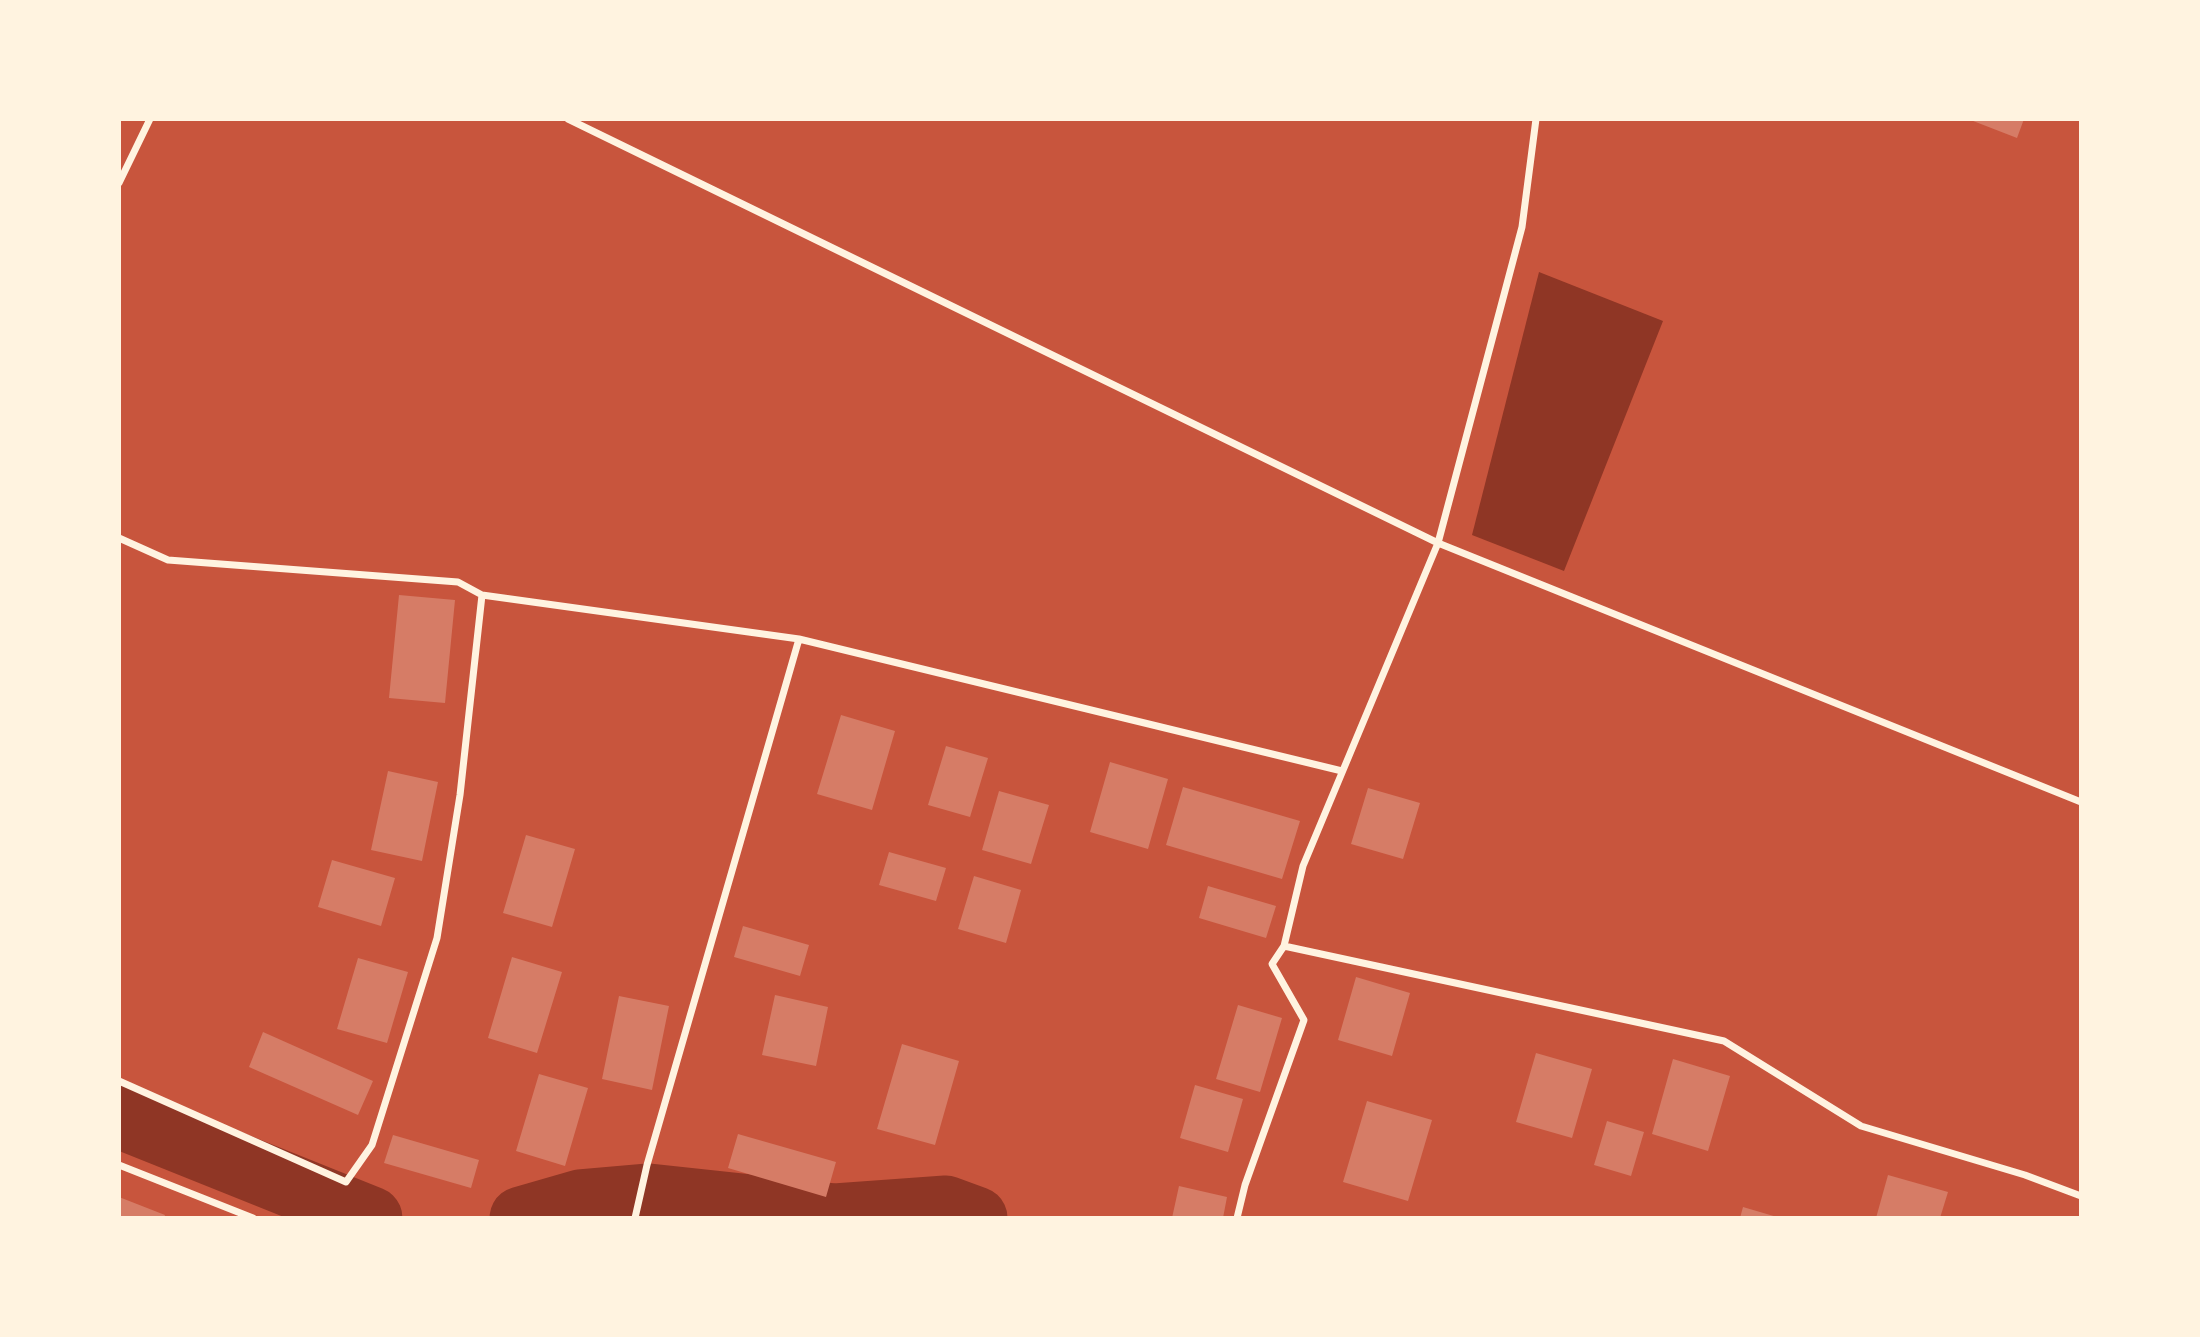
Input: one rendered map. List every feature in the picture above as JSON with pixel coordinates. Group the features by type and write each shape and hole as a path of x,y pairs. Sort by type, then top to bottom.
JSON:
{"street":[{"path":"119,183 150,119"},
{"path":"568,119 1438,543 2081,802"},
{"path":"1237,1218 1245,1185 1304,1020 1272,964 1284,946 1303,866 1438,543 1522,227 1536,119"},
{"path":"119,538 168,560 458,582 482,595 799,639 1342,771"},
{"path":"119,1081 346,1182 372,1145 437,938 460,795 482,595"},
{"path":"635,1218 647,1165 799,639"},
{"path":"1284,946 1724,1041 1861,1126 2025,1175 2081,1196"},
{"path":"119,1165 253,1218"}],"shaded area":[{"path":"1539,272 1663,321 1564,571 1472,535"}],"building":[{"path":"1968,119 2024,119 2017,138"},
{"path":"399,595 455,600 445,703 389,698"},
{"path":"841,715 895,731 872,810 817,794"},
{"path":"946,746 988,758 970,817 928,805"},
{"path":"1110,762 1168,779 1148,849 1090,832"},
{"path":"388,771 438,782 422,861 371,850"},
{"path":"1183,787 1300,821 1282,879 1166,845"},
{"path":"1368,788 1420,803 1403,859 1351,844"},
{"path":"999,791 1049,805 1031,864 982,850"},
{"path":"526,835 575,849 552,927 503,913"},
{"path":"889,852 946,868 936,901 879,885"},
{"path":"332,860 395,878 381,926 318,907"},
{"path":"974,876 1021,890 1006,943 958,929"},
{"path":"1208,886 1276,906 1266,938 1199,918"},
{"path":"743,926 809,945 800,976 734,957"},
{"path":"512,957 562,972 537,1053 488,1038"},
{"path":"358,958 408,972 387,1043 337,1029"},
{"path":"1356,977 1410,993 1392,1056 1338,1040"},
{"path":"775,995 828,1007 816,1066 762,1055"},
{"path":"619,996 669,1006 652,1090 602,1079"},
{"path":"1238,1005 1282,1018 1260,1092 1216,1079"},
{"path":"263,1032 373,1081 358,1115 249,1067"},
{"path":"902,1044 959,1061 935,1145 877,1129"},
{"path":"1536,1053 1592,1069 1572,1138 1516,1122"},
{"path":"1673,1059 1730,1076 1708,1151 1652,1134"},
{"path":"539,1074 588,1088 565,1166 516,1151"},
{"path":"1195,1085 1243,1099 1228,1152 1180,1138"},
{"path":"1367,1101 1432,1120 1408,1201 1343,1182"},
{"path":"1607,1121 1644,1132 1631,1176 1594,1165"},
{"path":"738,1134 836,1162 826,1197 728,1168"},
{"path":"393,1135 479,1160 471,1188 384,1163"},
{"path":"1888,1175 1948,1192 1940,1218 1876,1218"},
{"path":"1179,1186 1227,1197 1223,1218 1172,1218"},
{"path":"119,1197 165,1215 164,1218 119,1218"},
{"path":"1743,1207 1777,1217 1777,1218 1740,1218"}],"waterway":[{"path":"119,1117 371,1218"},
{"path":"521,1218 580,1201 649,1195 835,1215 946,1207 976,1218"}]}
